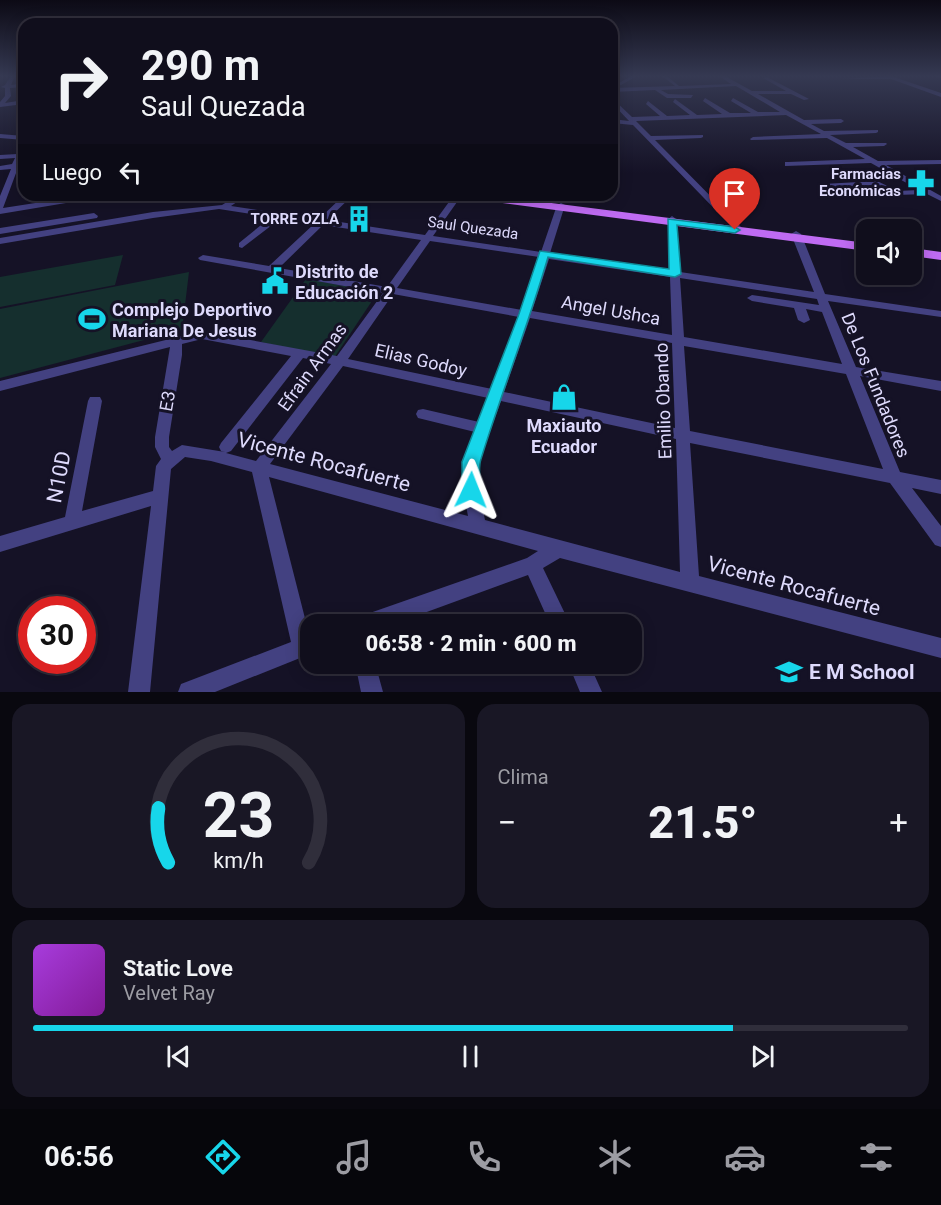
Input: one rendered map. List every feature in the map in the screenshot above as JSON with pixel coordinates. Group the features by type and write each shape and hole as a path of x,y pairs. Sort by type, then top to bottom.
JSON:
{"main road":[{"path":"517,201 856,244"},
{"path":"527,201 561,206"},
{"path":"922,253 938,256"}],"street":[{"path":"654,108 666,118"},
{"path":"685,108 696,117"},
{"path":"717,108 728,116"},
{"path":"747,108 758,115"},
{"path":"780,108 934,193 941,199"},
{"path":"618,113 651,138 739,229"},
{"path":"618,122 788,113"},
{"path":"803,122 841,121"},
{"path":"618,127 628,126 632,122"},
{"path":"753,139 876,131"},
{"path":"0,136 18,139"},
{"path":"651,138 701,136"},
{"path":"836,140 870,139"},
{"path":"845,145 884,144"},
{"path":"0,158 18,156"},
{"path":"0,207 18,162"},
{"path":"788,164 941,162"},
{"path":"0,168 16,166"},
{"path":"826,186 877,183 896,193"},
{"path":"837,195 934,193"},
{"path":"0,207 26,201"},
{"path":"0,207 51,201"},
{"path":"225,207 234,201"},
{"path":"272,269 344,201"},
{"name":"Efrain Armas","path":"259,468 340,361 454,201"},
{"path":"478,526 470,475 471,462 526,314 561,206"},
{"name":"Saul Quezada","path":"0,241 153,214 225,207 675,274 824,303 941,314"},
{"path":"242,245 279,215"},
{"path":"0,231 94,216"},
{"name":"Emilio Obando","path":"672,220 690,582"},
{"name":"De Los Fundadores","path":"797,236 894,477 941,539"},
{"name":"Angel Ushca","path":"203,258 941,386"},
{"path":"752,298 799,305 824,303"},
{"path":"799,305 804,320"},
{"name":"Elias Godoy","path":"0,386 202,335 340,361 681,435 941,487"},
{"name":"E3","path":"169,460 162,447 162,437 176,356 176,342"},
{"path":"226,447 300,353"},
{"name":"N10D","path":"0,544 72,522 95,401"},
{"path":"423,414 483,429"},
{"name":"Vicente Rocafuerte","path":"169,460 177,453 189,451 259,468 558,549 941,648"},
{"path":"139,692 160,495 164,466 169,460"},
{"path":"259,468 300,623"},
{"path":"72,522 160,495"},
{"path":"395,614 532,565 558,549"},
{"path":"532,565 555,614"},
{"path":"189,692 300,648"},
{"path":"368,674 372,692"},
{"path":"583,674 591,692"}],"green space":[{"path":"123,255 115,285 0,307 0,277"},
{"name":"Complejo Deportivo Mariana De Jesus","path":"189,272 182,330 0,378 0,309"},
{"path":"306,279 378,292 334,358 261,342"}],"place":[{"name":"Farmacias Económicas","path":"921,183"},
{"name":"TORRE OZLA","path":"359,219"},
{"name":"Distrito de Educación 2","path":"275,281"},
{"name":"Complejo Deportivo Mariana De Jesus","path":"92,319"},
{"name":"Maxiauto Ecuador","path":"564,397"},
{"name":"E M School","path":"789,672"}],"route":[{"path":"471,490 471,462 526,314 544,254 675,274 672,222 735,230"}]}
